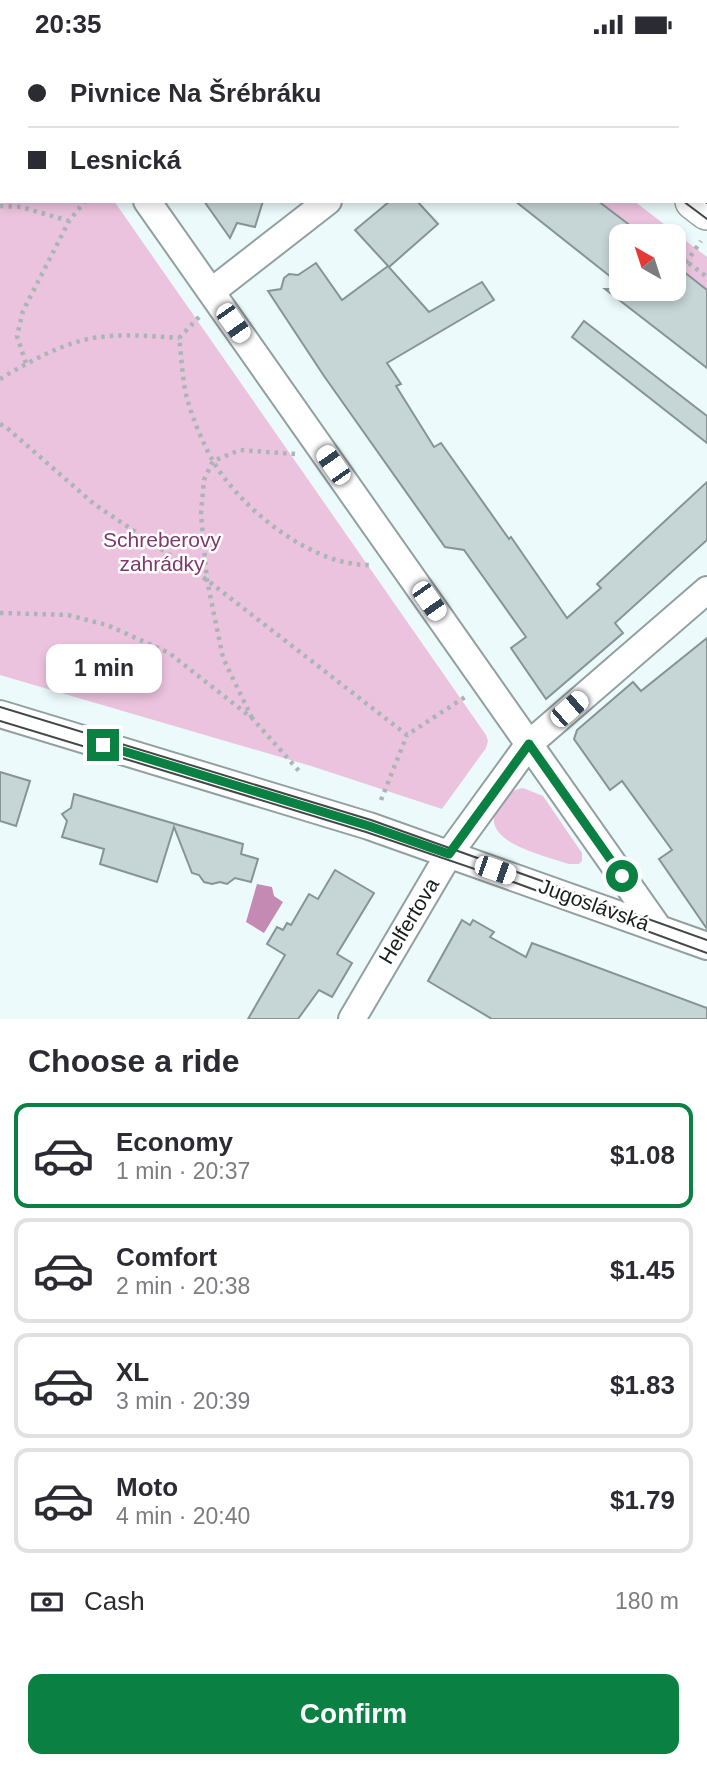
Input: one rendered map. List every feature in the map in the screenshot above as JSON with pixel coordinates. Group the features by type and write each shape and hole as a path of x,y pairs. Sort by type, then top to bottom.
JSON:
{"street":[{"name":"Jugoslávská","path":"148,203 206,303 529,744 659,929"},
{"path":"206,303 326,203"},
{"path":"695,203 704,226"},
{"name":"Helfertova","path":"352,1019 449,854 529,744 707,590"},
{"name":"Jugoslávská","path":"0,714 369,826 707,946"}],"path":[{"path":"26,363 17,336 23,311 69,221 83,203"},
{"path":"0,207 21,207 69,221"},
{"path":"686,257 704,226"},
{"path":"686,261 707,277"},
{"path":"206,303 179,338 187,400 213,461 251,508 287,537 330,559 369,566 375,564"},
{"path":"0,379 26,363 81,341 132,335 179,338"},
{"path":"0,424 94,504 206,580 407,735"},
{"path":"251,718 223,658 206,580 201,514 204,480 213,461 240,450 293,455 298,453"},
{"path":"0,613 68,615 107,625 169,653 251,718 299,771"},
{"path":"381,800 407,735 466,696"}],"green space":[{"name":"Schreberovy zahrádky","path":"0,203 115,203 488,741 486,748 442,809 311,766 0,675"},
{"path":"601,203 637,203 664,224 628,224"},
{"path":"686,241 707,257 707,290 686,274"},
{"path":"523,788 543,796 582,853 582,861 579,864 569,864 531,852 517,846 497,830 494,819 498,807 509,794"}],"shaded area":[{"path":"257,884 272,887 274,896 283,902 264,933 246,922"}],"building":[{"path":"205,203 262,203 255,227 237,223 230,238"},
{"path":"388,203 419,203 438,224 389,267 355,230"},
{"path":"518,203 601,203 628,224 609,224 609,275"},
{"path":"316,263 342,300 388,266 429,312 482,282 494,300 387,363 401,384 396,386 434,447 441,443 567,618 601,588 597,584 707,482 707,540 615,623 623,633 546,699 511,648 526,637 464,550 445,547 324,376 268,291 281,289 284,278 289,274 298,275"},
{"path":"686,273 707,290 707,368 620,301 686,301"},
{"path":"584,321 707,416 707,443 572,337"},
{"path":"707,638 707,929 659,859 672,850 622,781 610,790 574,739 577,730 633,682 641,691"},
{"path":"0,772 30,781 16,826 0,821"},
{"path":"74,794 243,844 241,854 258,859 251,882 235,878 227,884 204,882 199,875 192,873 174,827 157,882 100,864 104,849 62,837 67,821 62,814 71,808"},
{"path":"335,870 374,893 337,954 352,963 332,997 319,990 298,1019 248,1019 285,955 267,944 277,927 283,930 287,923 291,925 309,894 318,899"},
{"path":"462,920 470,925 473,920 494,932 490,937 526,957 532,943 707,1008 707,1019 492,1019 428,981"}],"tram line":[{"path":"686,203 707,219"},
{"path":"0,707 371,820 707,940"},
{"path":"0,721 366,832 707,953"}],"route":[{"path":"103,745 369,826 449,854 529,744 622,876"}]}
